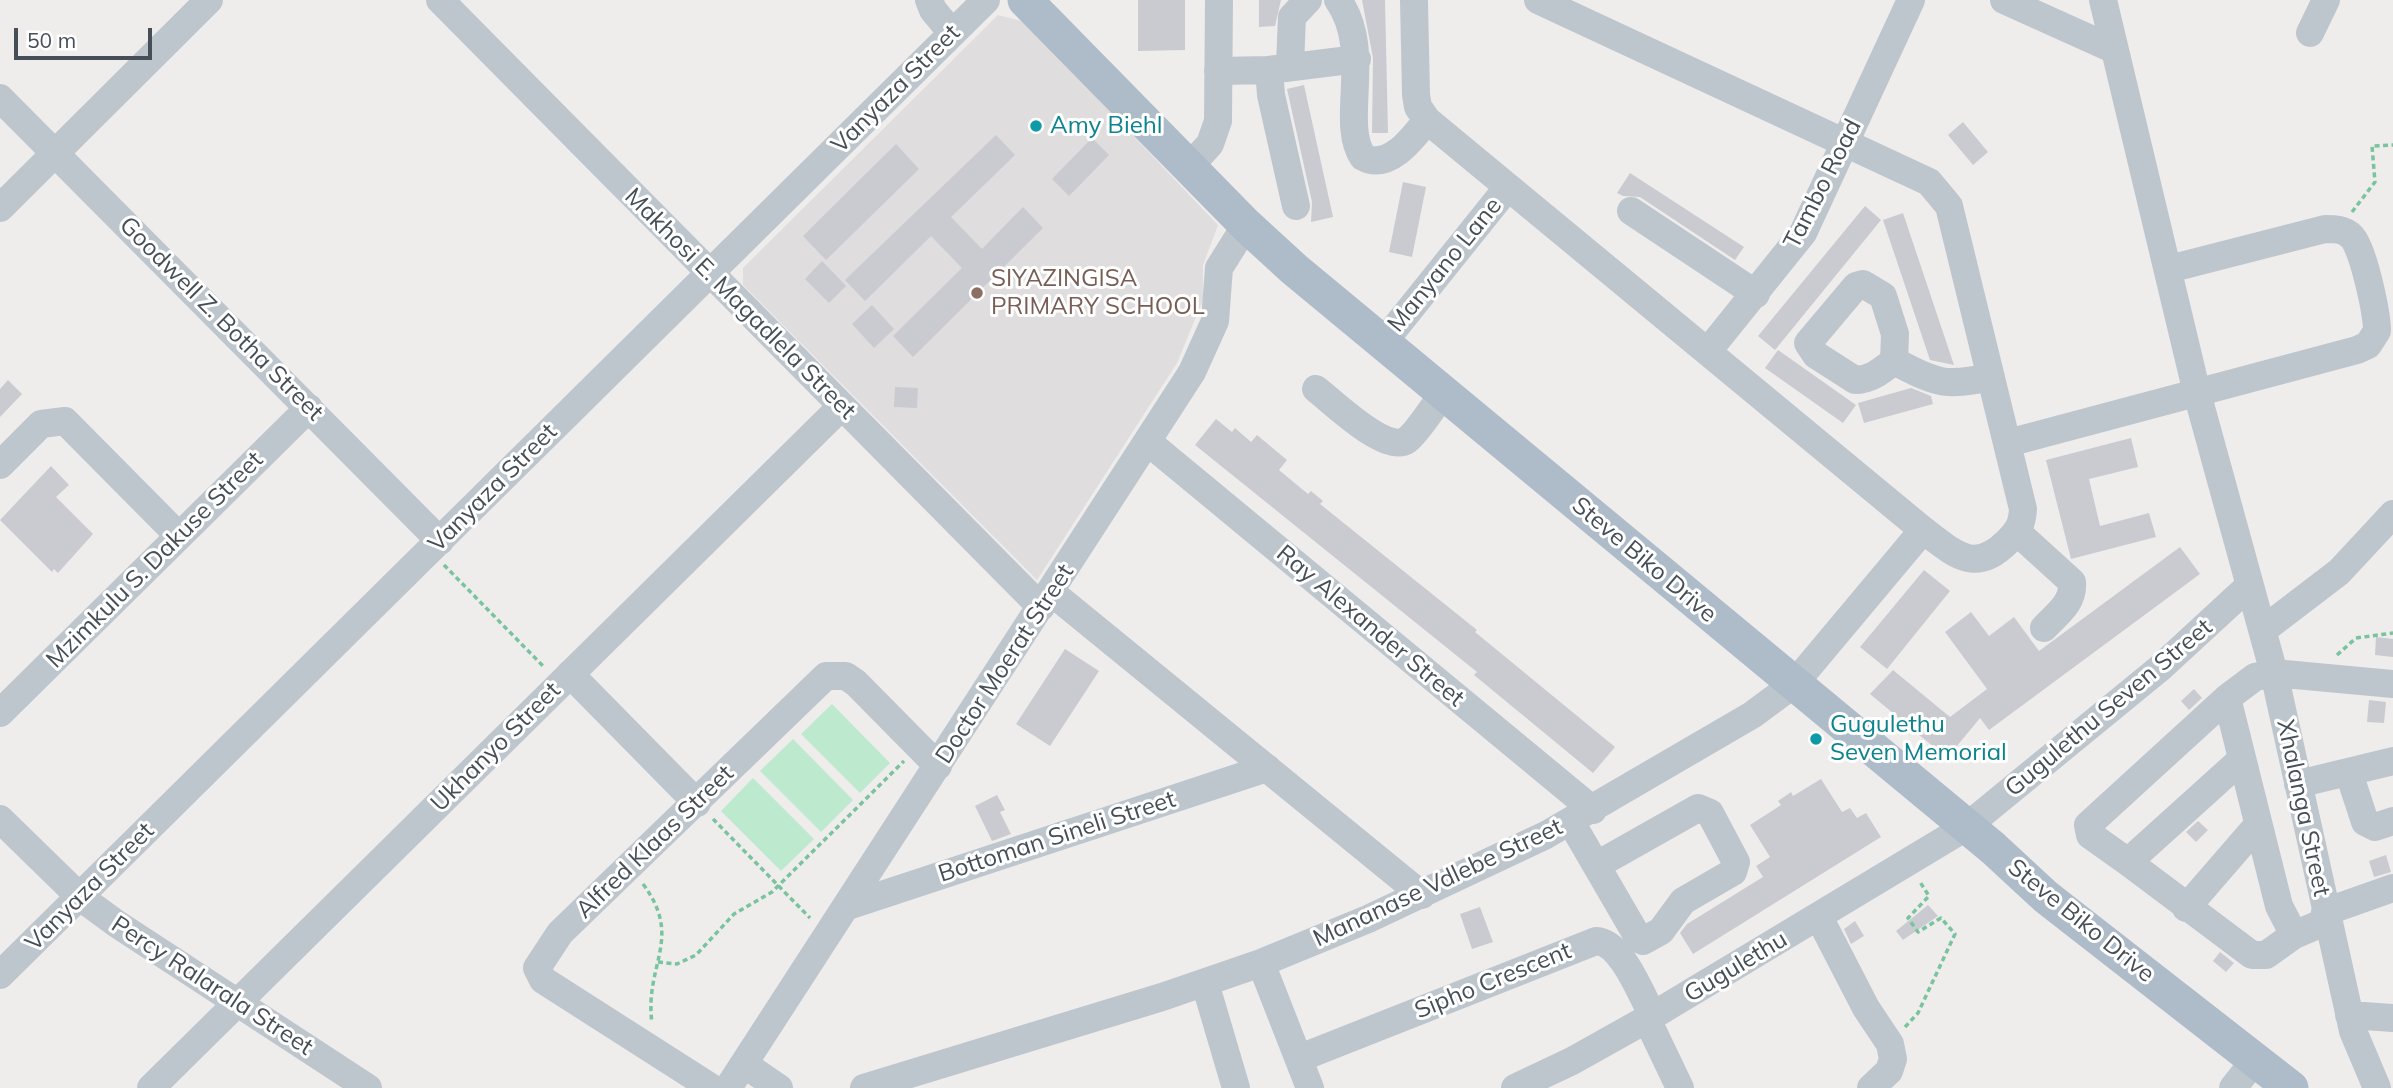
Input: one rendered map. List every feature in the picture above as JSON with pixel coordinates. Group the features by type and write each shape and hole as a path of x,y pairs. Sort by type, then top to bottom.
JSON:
{"main road":[{"name":"Steve Biko Drive","path":"1025,0 1246,225 1382,344 1794,684 1959,831 2291,1088"}],"street":[{"path":"0,208 209,0"},
{"name":"Makhosi E. Magadlela Street","path":"440,0 842,406 1046,600 1267,768 1422,895"},
{"path":"929,0 933,10 952,33"},
{"name":"Vanyaza Street","path":"0,975 986,0"},
{"path":"1189,167 1210,144 1216,133 1219,0"},
{"path":"1338,0 1353,26 1357,59 1357,144 1363,157 1375,160 1391,156 1427,120"},
{"path":"1414,0 1416,95 1418,107 1427,120 1923,530 1953,552 1980,560 1997,552 2017,532 2022,523 2023,509 1944,197 1929,182 1538,0"},
{"name":"Tambo Road","path":"1708,351 1803,233 1911,0"},
{"path":"2004,0 2115,50"},
{"name":"Xhalanga Street","path":"2103,0 2197,393 2274,673 2351,1023 2377,1088"},
{"path":"2310,33 2326,0"},
{"path":"1296,206 1271,94 1297,6"},
{"path":"1218,71 1357,59"},
{"name":"Goodwell Z. Botha Street","path":"0,97 309,408 435,546"},
{"name":"Manyano Lane","path":"1382,344 1508,187"},
{"path":"1631,211 1756,294"},
{"name":"Doctor Moerat Street","path":"729,1088 1192,372 1215,321 1219,268 1246,225"},
{"path":"2008,443 2357,350 2374,339 2377,322 2358,243 2347,232 2325,229 2169,269"},
{"path":"1894,361 1939,383 1959,384 1991,377"},
{"path":"1316,389 1378,438 1396,444 1407,440 1444,393"},
{"name":"Ukhanyo Street","path":"151,1088 842,406"},
{"name":"Mzimkulu S. Dakuse Street","path":"0,713 309,408"},
{"path":"0,465 41,424 65,421 72,425 179,536"},
{"name":"Ray Alexander Street","path":"1148,442 1582,816 1597,866 1643,941 1661,931 1683,901 1733,872 1736,866 1710,813 1698,808 1597,866"},
{"path":"2263,630 2339,572 2393,514"},
{"name":"Mananase Vdlebe Street","path":"864,1088 1205,983 1261,963 1422,895 1582,816 1752,715 1794,684 1923,530"},
{"path":"2017,532 2072,582 2073,592 2068,602 2044,628"},
{"name":"Gugulethu Seven Street","path":"1959,831 2160,668 2249,586"},
{"path":"2393,684 2274,673 2255,677 2227,698 2090,821 2087,828 2090,835 2256,957 2266,955 2326,916 2393,888"},
{"name":"Alfred Klaas Street","path":"712,1088 543,980 537,968 559,933 629,869 826,676 846,676 856,683 938,766"},
{"path":"565,679 696,803"},
{"path":"2227,698 2279,906 2294,935"},
{"path":"2128,862 2241,760"},
{"path":"2298,785 2393,761"},
{"name":"Bottoman Sineli Street","path":"848,906 1267,768"},
{"path":"2350,773 2365,822 2375,827 2393,821"},
{"name":"Percy Ralarala Street","path":"0,819 80,897 368,1088"},
{"path":"2186,908 2258,826"},
{"name":"Gugulethu","path":"1515,1088 1572,1061 1650,1018 1959,831"},
{"path":"1819,917 1866,1008 1890,1044 1893,1059 1889,1070 1871,1088"},
{"name":"Sipho Crescent","path":"1300,1058 1596,941 1615,948 1681,1088"},
{"path":"1261,963 1310,1088"},
{"path":"1205,983 1236,1088"},
{"path":"2351,1023 2393,1018"},
{"path":"2233,1088 2255,1059"},
{"path":"744,1064 779,1088"}],"path":[{"path":"2338,230 2375,182 2372,146 2393,145"},
{"path":"435,546 565,679"},
{"path":"2333,678 2337,652 2356,638 2393,633"},
{"path":"658,962 687,962 734,914 778,886 918,746"},
{"path":"696,803 828,936"},
{"path":"1890,1044 1918,1013 1955,934 1941,918 1918,932 1908,918 1929,896 1907,864"},
{"path":"629,869 652,897 659,911 663,944 651,980 649,1000 653,1032 645,1045"}],"shaded area":[{"name":"SIYAZINGISA PRIMARY SCHOOL","path":"998,15 1025,22 1218,225 1203,265 1203,300 1177,363 1037,580 743,285 743,268"}],"green space":[{"path":"832,704 890,763 860,793 801,734"},
{"path":"793,739 853,800 821,832 760,771"},
{"path":"753,778 814,839 781,871 721,811"}],"building":[{"path":"1138,0 1185,0 1185,50 1138,51"},
{"path":"1259,0 1281,0 1275,26 1259,27"},
{"path":"1362,0 1385,0 1388,133 1372,133 1373,58"},
{"path":"1304,85 1333,217 1311,222 1312,202 1287,89"},
{"path":"1963,122 1988,152 1973,165 1948,135"},
{"path":"996,135 1015,155 951,217 982,249 1023,207 1043,228 913,357 893,336 962,268 931,236 865,301 845,280"},
{"path":"1092,138 1109,155 1069,196 1052,179"},
{"path":"896,144 919,169 826,260 803,236"},
{"path":"1630,173 1744,247 1735,260 1640,197 1617,193"},
{"path":"1403,182 1426,187 1412,257 1389,252"},
{"path":"1865,206 1881,220 1775,350 1758,336"},
{"path":"1903,213 1954,365 1930,360 1883,220"},
{"path":"822,261 846,286 829,303 805,279"},
{"path":"872,305 894,329 874,348 852,324"},
{"path":"1778,350 1856,405 1843,423 1765,368"},
{"path":"8,380 22,394 0,417 0,389"},
{"path":"895,387 918,388 917,408 894,407"},
{"path":"1911,388 1931,396 1933,404 1864,423 1858,403"},
{"path":"1216,419 1232,432 1235,428 1251,442 1257,435 1287,460 1279,470 1308,494 1311,491 1323,501 1320,504 1477,630 1475,632 1615,747 1593,773 1474,675 1477,672 1195,445"},
{"path":"2131,438 2138,467 2089,479 2100,526 2149,513 2156,537 2071,559 2046,460"},
{"path":"51,466 69,485 56,497 93,534 58,573 54,569 52,572 0,520"},
{"path":"2180,547 2200,574 1989,730 1980,718 1947,758 1870,694 1893,670 1950,717 1987,689 1945,632 1971,612 1989,636 2014,617 2039,651"},
{"path":"1924,570 1950,591 1887,669 1860,647"},
{"path":"2376,637 2393,639 2393,657 2375,655"},
{"path":"1065,649 1099,671 1050,746 1016,724"},
{"path":"2194,689 2202,698 2189,710 2181,701"},
{"path":"2369,700 2386,702 2384,723 2367,722"},
{"path":"1821,779 1842,812 1850,808 1857,818 1866,813 1881,837 1693,954 1680,933 1687,924 1763,877 1756,866 1770,857 1750,825 1781,805 1778,801 1791,792 1793,796"},
{"path":"997,795 1005,810 1000,812 1011,834 992,841 975,806"},
{"path":"2198,821 2208,830 2196,842 2186,832"},
{"path":"2386,855 2391,872 2374,877 2369,861"},
{"path":"1928,905 1938,916 1903,940 1896,931"},
{"path":"1480,907 1493,942 1472,949 1460,914"},
{"path":"1855,921 1864,936 1851,944 1844,929"},
{"path":"2220,952 2234,963 2226,972 2213,961"}],"place":[{"name":"Amy Biehl","path":"1036,126"},
{"name":"SIYAZINGISA PRIMARY SCHOOL","path":"977,293"},
{"name":"Gugulethu Seven Memorial","path":"1816,739"}]}
